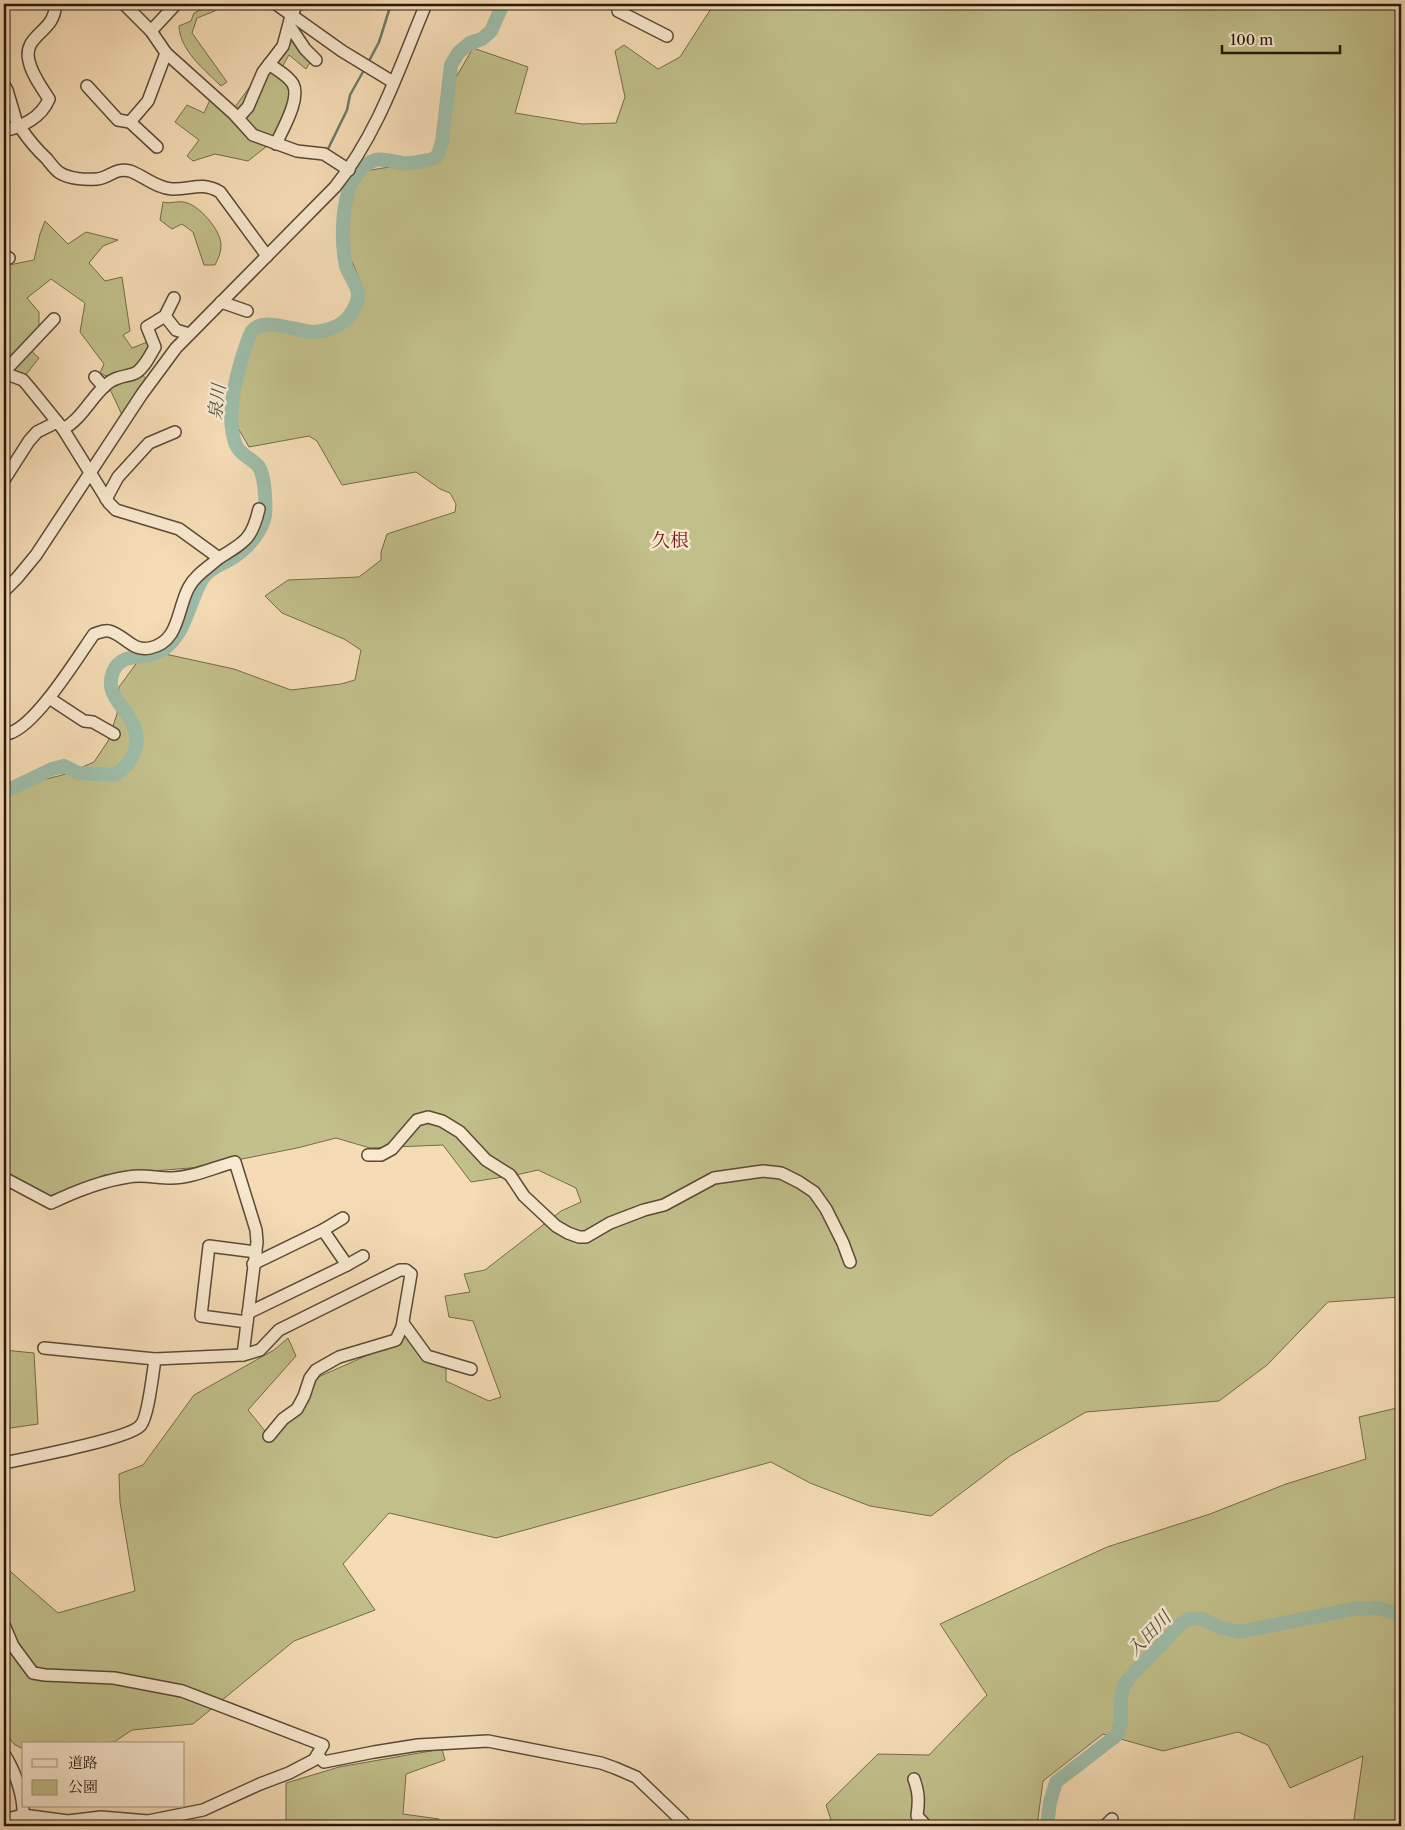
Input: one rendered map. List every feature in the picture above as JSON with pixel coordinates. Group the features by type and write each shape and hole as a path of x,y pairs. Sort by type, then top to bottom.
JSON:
{"street":[{"path":"4,130 19,127 39,116 49,99 28,60 31,44 36,36 52,21 56,10 55,4"},
{"path":"124,4 151,31 166,53 238,118 253,135 298,151 324,154 349,170"},
{"path":"151,31 176,4"},
{"path":"276,4 290,21 305,49 316,60"},
{"path":"238,118 248,107 263,72 283,46 297,4"},
{"path":"4,591 36,554 158,370 189,334 335,187 349,170 372,130 426,4"},
{"path":"618,12 667,36"},
{"path":"290,21 393,82"},
{"path":"130,122 148,101 166,53"},
{"path":"269,64 288,78 294,87 292,108 276,144"},
{"path":"4,85 8,90 19,127 33,146 59,172 70,177 99,179 116,170 122,170 130,171 164,188 212,187 220,192 267,256"},
{"path":"87,86 118,120 130,122 158,147"},
{"path":"4,480 29,441 38,432 60,426 69,426 104,387 120,376 135,374 155,347 147,327 165,316 174,298"},
{"path":"221,302 247,312"},
{"path":"165,316 176,330 189,334"},
{"path":"54,319 4,372 23,380 60,426 91,472 106,499 116,510 179,529 219,558"},
{"path":"95,377 104,387"},
{"path":"106,499 118,477 148,443 175,432"},
{"path":"4,729 10,733 19,730 49,698 94,634 107,631 142,650 161,644 183,623 188,588 192,581 219,558 244,543 255,528 259,509"},
{"path":"49,698 84,721 93,722 114,734"},
{"path":"368,1155 381,1155 392,1149 417,1120 428,1117 442,1121 460,1132 486,1160 510,1175 524,1196 556,1226 579,1237 586,1237 610,1223 644,1210 664,1205 714,1178 763,1171 780,1173 814,1192 826,1210 843,1243 850,1262"},
{"path":"4,1178 51,1202 87,1186 128,1177 144,1175 172,1178 186,1176 235,1162 256,1230 256,1252 243,1355"},
{"path":"254,1264 343,1218"},
{"path":"322,1230 347,1265"},
{"path":"256,1252 209,1246 201,1316 247,1317 363,1256"},
{"path":"44,1348 155,1360 243,1355 260,1350 279,1330 400,1270 406,1270 411,1274 403,1323 396,1340 338,1357 316,1370 310,1378 297,1409 283,1419 269,1436"},
{"path":"403,1323 426,1356 471,1368"},
{"path":"4,1463 87,1444 134,1431 142,1426 146,1414 155,1360"},
{"path":"4,1625 13,1646 33,1673 114,1678 182,1691 323,1745 318,1756 289,1773 204,1810 148,1821 101,1817 68,1821 24,1815 4,1820"},
{"path":"318,1756 324,1762 418,1745 488,1741 601,1763 636,1777 683,1822 683,1826"},
{"path":"4,1754 12,1767 22,1800"},
{"path":"914,1779 920,1800 917,1816 926,1826"},
{"path":"24,1808 24,1815"}],"green space":[{"path":"213,4 215,11 197,18 192,33 227,82 221,86 201,67 189,52 180,35 179,26 191,21 194,13"},
{"path":"714,4 1401,4 1401,1297 1328,1302 1267,1365 1219,1401 1086,1412 1010,1456 931,1516 870,1506 810,1483 771,1462 496,1538 389,1513 343,1564 375,1610 294,1641 193,1724 132,1730 114,1742 22,1742 22,1748 15,1745 4,1733 4,1566 58,1613 135,1591 120,1502 119,1474 143,1465 194,1395 274,1350 288,1338 296,1356 248,1410 269,1436 314,1379 397,1342 406,1332 424,1356 446,1363 446,1381 489,1401 501,1397 473,1321 449,1317 445,1296 470,1292 464,1274 485,1270 561,1211 581,1202 576,1188 538,1170 471,1182 443,1145 370,1148 336,1138 297,1148 202,1167 104,1175 86,1184 45,1197 4,1175 4,799 23,785 66,774 94,762 108,741 117,714 119,687 138,661 165,654 234,669 291,690 341,684 355,680 361,650 344,639 282,613 265,596 288,580 359,577 381,560 381,552 387,534 455,512 456,504 450,493 440,489 416,472 342,485 317,441 309,436 249,447 238,428 233,383 252,334 271,325 319,335 346,325 362,298 361,283 342,238 346,195 359,172 438,159 455,79 473,48 528,67 515,113 582,124 616,123 625,97 615,51 624,45 658,69 680,57"},
{"path":"284,40 292,42 313,58 306,69 289,55 281,69 291,87 281,135 248,161 215,154 193,161 187,156 199,140 175,122 187,105 204,113 210,100 232,111"},
{"path":"163,202 189,204 202,212 208,219 218,233 221,246 215,265 204,265 193,232 182,224 172,229 160,220"},
{"path":"45,221 68,244 86,232 118,240 103,246 89,263 105,281 122,277 130,331 123,335 132,348 150,341 153,349 132,372 106,376 100,373 104,364 80,332 85,303 51,279 27,298 39,312 39,334 28,348 39,358 24,377 4,366 4,266 34,260"},
{"path":"141,373 147,380 122,415 109,387"},
{"path":"4,1350 34,1353 38,1424 4,1429"},
{"path":"1401,1407 1401,1826 1353,1826 1363,1756 1290,1788 1268,1745 1238,1732 1163,1751 1103,1734 1043,1781 1037,1826 833,1826 826,1805 878,1754 929,1755 987,1695 940,1624 1107,1547 1210,1514 1286,1484 1366,1459 1359,1417"},
{"path":"442,1749 445,1760 406,1774 403,1814 439,1819 438,1826 286,1826 286,1783 339,1767"},
{"path":"19,1816 154,1826 4,1826 4,1824"}],"waterway":[{"path":"368,63 379,42 391,4"},
{"name":"泉川","path":"4,792 52,769 64,766 78,773 115,775 131,759 135,752 136,735 133,725 112,691 113,672 117,665 123,661 129,658 158,653 172,642 183,625 203,578 212,569 235,557 245,548 254,538 264,520 265,493 261,471 236,445 231,414 236,381 251,333 257,327 264,325 313,332 321,331 337,326 348,317 358,299 357,288 346,266 343,247 344,217 351,184 366,165 376,160 411,163 431,160 437,156 442,143 451,65 459,52 470,43 482,39 491,31 503,4"},
{"path":"327,151 347,110 350,95 364,70"},
{"name":"泉川","path":"355,167 361,170"},
{"name":"入田川","path":"1047,1826 1050,1802 1056,1782 1117,1735 1121,1723 1121,1698 1124,1685 1179,1626 1189,1619 1202,1619 1219,1627 1239,1632 1353,1609 1378,1608 1401,1615"}],"district":[{"name":"久根","path":"670,540"}]}
